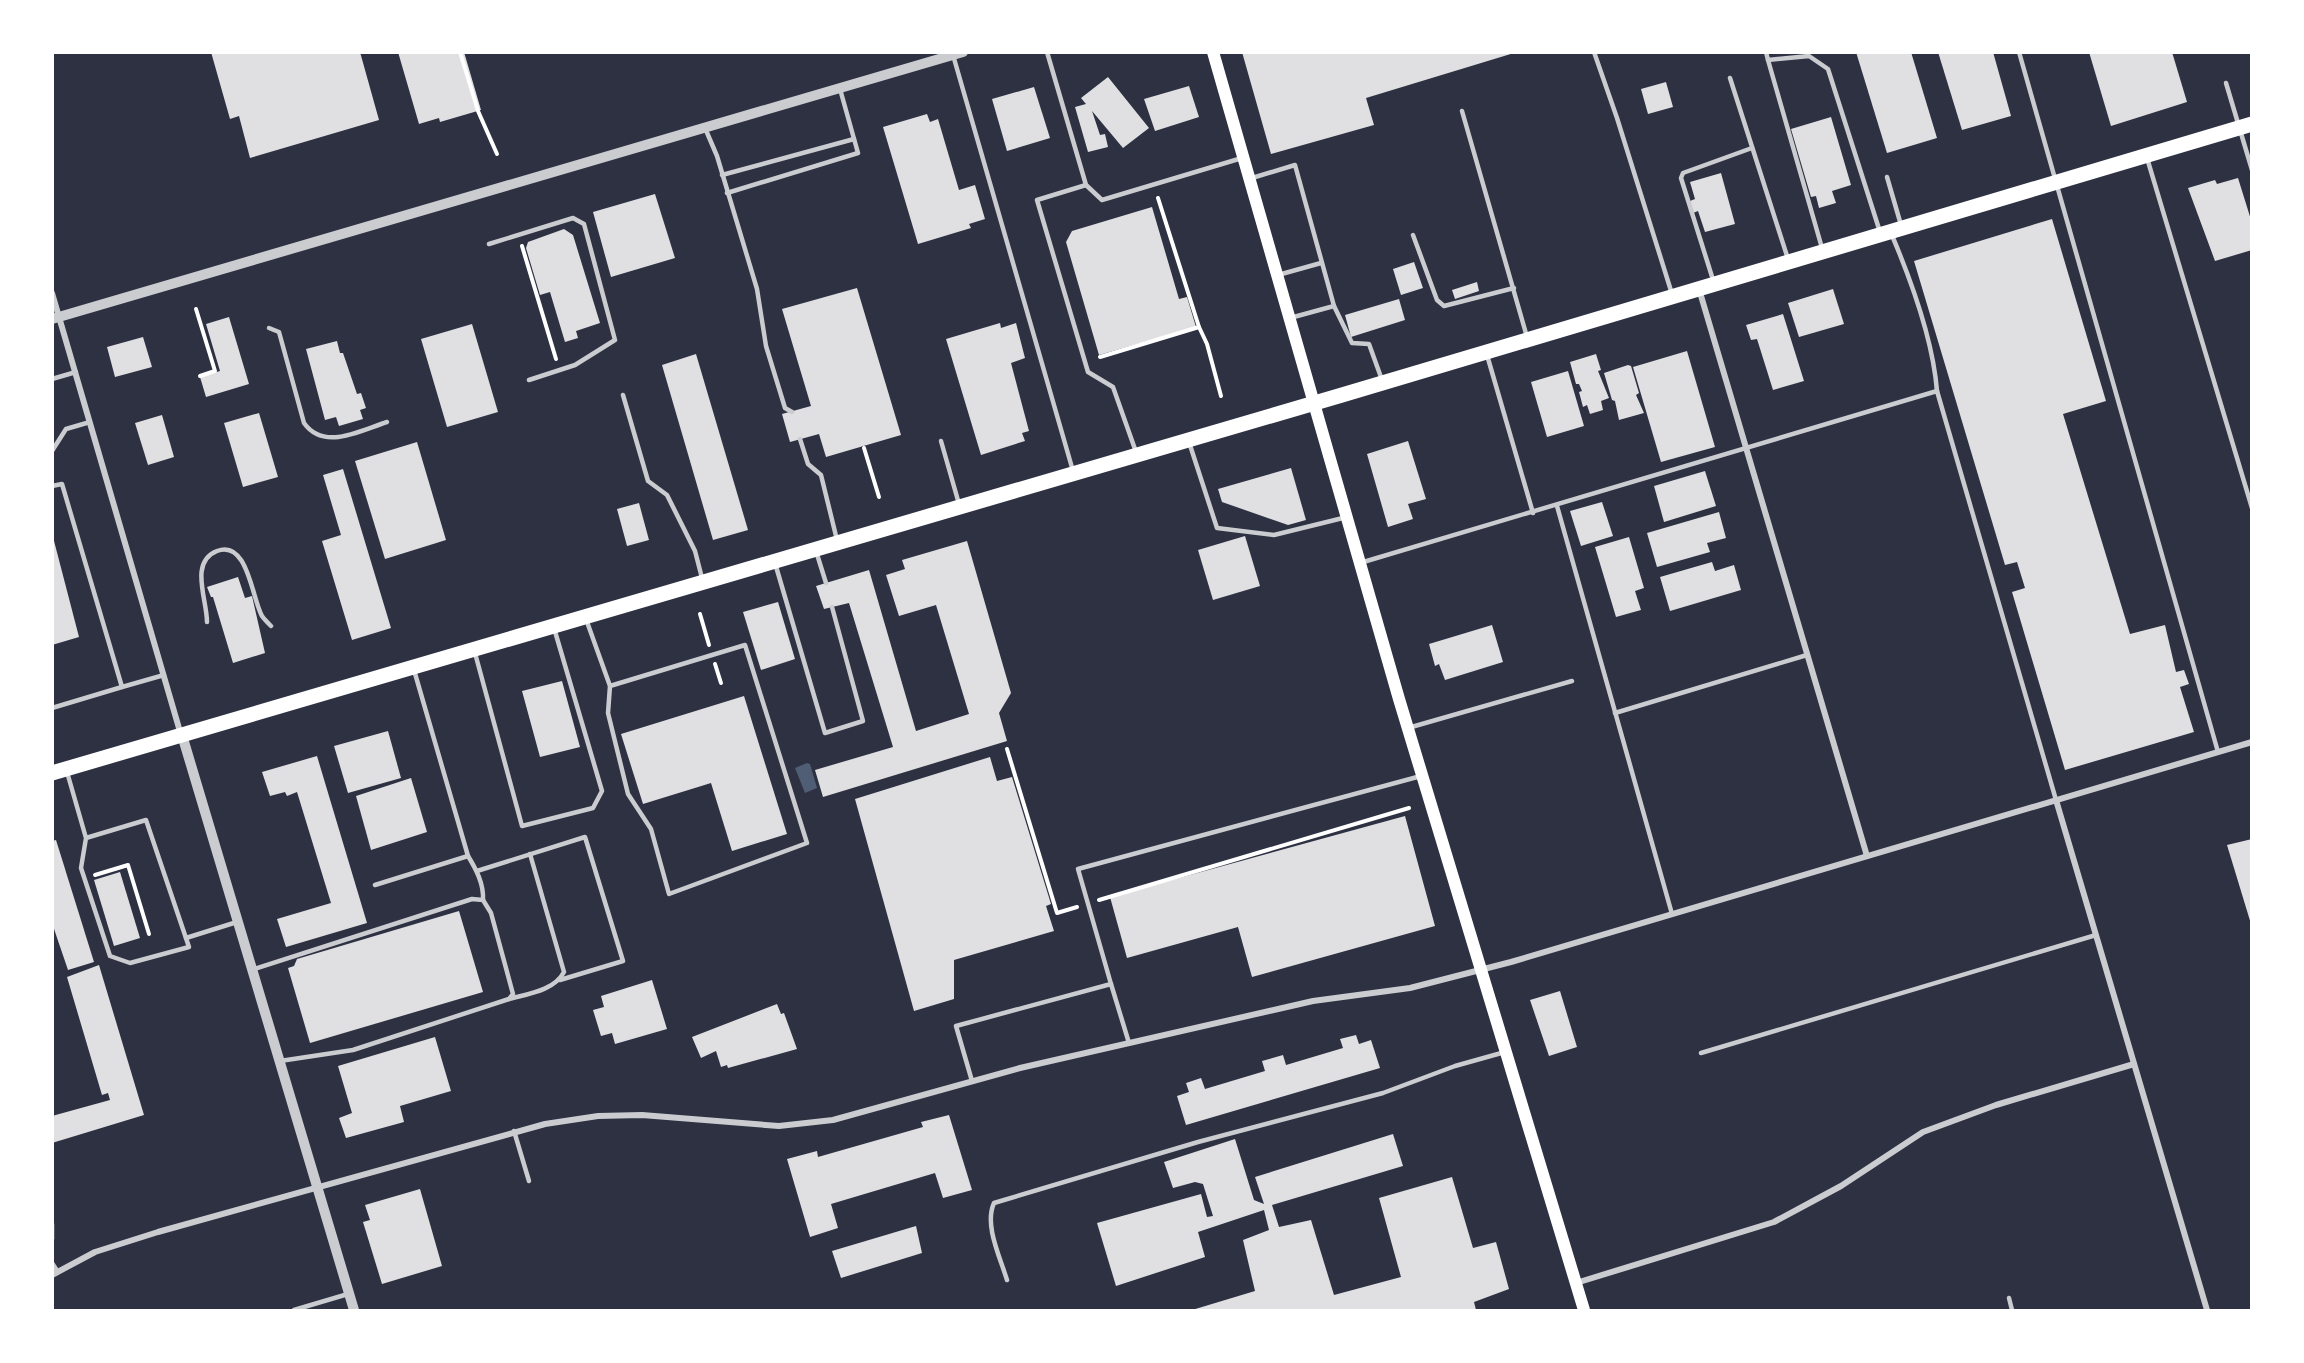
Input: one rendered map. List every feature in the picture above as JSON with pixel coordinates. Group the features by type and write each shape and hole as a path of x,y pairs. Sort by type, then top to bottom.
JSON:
{"main road":[{"path":"1213,52 1408,728 1584,1311"},
{"path":"59,771 1383,383 2245,126"}],"street":[{"path":"56,318 958,54"},
{"path":"1699,289 1867,856"},
{"path":"52,293 56,318 76,372 251,970 354,1311"},
{"path":"55,1273 95,1252 514,1131 572,1119 631,1115 748,1125 806,1124 833,1120 972,1081 1129,1043 1313,1001 1410,988 1672,914 2252,742"},
{"path":"2056,800 2207,1311"},
{"path":"1576,1283 1774,1222 1841,1186 1923,1132 1996,1105 2134,1064"}],"lane":[{"path":"1047,52 1086,185 1101,200 1244,158"},
{"path":"1594,52 1617,118 1672,296"},
{"path":"1766,52 1823,251"},
{"path":"2019,52 2218,752"},
{"path":"958,54 1074,473"},
{"path":"1768,60 1809,56 1828,69 1905,266 1932,357 1937,391 2056,800"},
{"path":"1730,78 1788,262"},
{"path":"2226,83 2245,126 2252,170"},
{"path":"727,193 858,153 840,89"},
{"path":"1462,111 1528,340"},
{"path":"705,128 722,175 757,290 766,346 785,408 792,412"},
{"path":"722,175 854,139"},
{"path":"1714,284 1681,178 1683,173 1752,148"},
{"path":"2146,155 2252,508"},
{"path":"1250,179 1295,165 1334,306 1352,343 1369,344 1383,383"},
{"path":"1887,177 1891,231"},
{"path":"1086,185 1037,200 1088,372 1113,387 1137,455"},
{"path":"489,244 573,218 584,224 615,340 575,365 529,380"},
{"path":"1413,235 1437,300 1444,306 1514,288"},
{"path":"1278,275 1321,263"},
{"path":"1290,318 1334,306"},
{"path":"269,328 279,332 304,423 311,433 330,438 387,422"},
{"path":"1486,352 1533,513"},
{"path":"52,379 76,372"},
{"path":"1360,563 1746,450 1937,391"},
{"path":"623,395 648,481 667,495 694,551 703,581"},
{"path":"52,451 66,429 90,422"},
{"path":"800,439 808,464 821,475 837,543"},
{"path":"1188,440 1217,528 1274,535 1348,517"},
{"path":"941,441 960,507"},
{"path":"52,486 62,484 122,687"},
{"path":"1557,506 1672,914"},
{"path":"816,549 826,583"},
{"path":"207,621 201,572 207,556 220,550 233,552 243,560 261,615 271,626"},
{"path":"774,561 825,733 863,721 832,607"},
{"path":"585,617 610,686 608,713 628,794 651,829 669,894 807,843 745,645 610,686"},
{"path":"474,649 522,826 593,808 602,791 554,626"},
{"path":"1615,713 1808,655"},
{"path":"413,668 468,855 477,871 483,900 491,913 513,994 509,999"},
{"path":"52,708 164,675"},
{"path":"1408,728 1572,681"},
{"path":"59,771 86,838 81,868 110,956 130,963 189,947 146,820 86,838"},
{"path":"1129,1043 1078,869 1422,775"},
{"path":"279,1062 354,1050 623,961 585,837 477,871"},
{"path":"530,854 564,972 560,980"},
{"path":"375,885 468,855"},
{"path":"251,970 462,902 483,900"},
{"path":"186,938 237,922"},
{"path":"1701,1053 2096,935"},
{"path":"972,1081 956,1026 1111,984"},
{"path":"1007,1280 992,1230 991,1211 994,1203 1010,1196 1198,1142 1383,1093 1455,1066 1505,1052"},
{"path":"514,1131 529,1181"},
{"path":"52,1224 53,1236"},
{"path":"52,1263 55,1273"},
{"path":"294,1311 348,1294"},
{"path":"2009,1298 2013,1311"}],"path":[{"path":"460,52 478,111 497,154"},
{"path":"1158,198 1198,327 1207,344 1221,396"},
{"path":"518,235 558,366"},
{"path":"196,309 215,371 200,376"},
{"path":"1100,357 1198,327"},
{"path":"864,448 879,497"},
{"path":"94,875 128,865 148,934"}],"water":[{"path":"810,764 817,788 805,793 795,768"}],"building":[{"path":"211,52 360,52 379,120 250,158 239,116 230,119"},
{"path":"398,52 464,52 481,110 440,122 439,118 419,124"},
{"path":"1242,52 1514,53 1366,98 1374,125 1271,154"},
{"path":"1856,52 1911,52 1937,138 1887,153"},
{"path":"1938,52 1993,52 2011,116 1962,130"},
{"path":"2089,52 2172,52 2187,102 2111,126"},
{"path":"1108,77 1149,128 1123,148 1092,111 1100,135 1105,134 1108,147 1088,152 1075,107 1086,104 1081,98"},
{"path":"1666,82 1673,107 1648,114 1641,89"},
{"path":"1189,86 1199,117 1155,131 1144,99"},
{"path":"1034,87 1050,138 1007,151 992,99"},
{"path":"927,114 930,122 938,119 959,190 975,185 985,219 969,224 971,228 918,244 883,127"},
{"path":"1831,117 1851,185 1832,191 1836,203 1819,208 1816,196 1811,197 1791,129"},
{"path":"1721,173 1735,224 1705,232 1698,211 1693,213 1690,201 1695,199 1690,182"},
{"path":"2238,178 2252,223 2252,250 2215,261 2188,188 2215,180 2217,184"},
{"path":"655,194 675,258 611,277 593,212"},
{"path":"1152,207 1179,299 1187,297 1196,327 1099,355 1066,242 1072,231"},
{"path":"2052,219 2106,401 2063,414 2130,634 2165,625 2176,672 2184,670 2189,684 2180,687 2194,732 2065,770 2012,592 2025,588 2017,562 2005,565 1914,261"},
{"path":"564,229 573,235 600,323 576,331 578,338 565,342 550,292 540,295 526,248 528,242"},
{"path":"1414,262 1423,288 1401,295 1393,269"},
{"path":"1477,282 1479,291 1455,299 1452,290"},
{"path":"857,288 901,435 826,457 819,434 790,442 782,414 811,406 782,309"},
{"path":"1833,289 1844,324 1799,337 1788,303"},
{"path":"1399,299 1405,320 1351,337 1345,315"},
{"path":"1783,314 1804,381 1773,390 1757,339 1751,340 1746,325"},
{"path":"229,317 249,384 206,397 200,377 220,371 206,324"},
{"path":"1000,323 1001,328 1016,323 1025,358 1011,363 1029,431 1022,433 1025,441 981,455 946,339"},
{"path":"472,324 498,412 447,427 421,339"},
{"path":"143,337 152,367 115,377 107,347"},
{"path":"337,341 357,394 361,393 366,408 360,410 363,419 339,426 336,417 325,420 306,349"},
{"path":"1687,351 1715,447 1661,462 1633,367"},
{"path":"696,354 748,530 713,540 662,365"},
{"path":"1596,354 1601,370 1598,371 1609,398 1601,401 1603,410 1590,414 1587,405 1583,407 1579,392 1582,391 1579,384 1576,384 1570,362"},
{"path":"1631,366 1639,393 1636,395 1644,413 1619,420 1615,401 1612,400 1604,373"},
{"path":"1568,371 1584,426 1547,437 1531,382"},
{"path":"259,413 278,477 243,487 224,423"},
{"path":"162,415 174,457 148,465 135,423"},
{"path":"1408,441 1426,499 1408,504 1413,519 1388,527 1367,454"},
{"path":"417,442 446,540 385,559 355,461"},
{"path":"1291,468 1306,520 1288,525 1222,502 1218,489"},
{"path":"343,469 391,628 352,640 322,541 341,535 323,475"},
{"path":"1705,471 1716,506 1664,522 1654,486"},
{"path":"1602,502 1613,536 1581,546 1570,511"},
{"path":"639,503 649,540 627,546 617,509"},
{"path":"1719,512 1726,538 1707,543 1710,552 1657,567 1647,533"},
{"path":"1245,536 1260,586 1213,600 1198,550"},
{"path":"1629,537 1644,588 1635,591 1641,610 1616,617 1595,547"},
{"path":"52,538 79,637 52,645"},
{"path":"967,541 1011,693 999,713 1007,741 823,797 815,770 893,747 849,603 824,609 816,586 869,570 916,731 969,714 936,605 899,616 886,575 905,569 902,560"},
{"path":"1712,562 1715,571 1734,565 1741,590 1670,611 1660,577"},
{"path":"238,577 245,598 252,596 265,653 233,663 213,597 207,587"},
{"path":"778,602 795,659 761,670 743,612"},
{"path":"1492,625 1503,662 1445,680 1439,664 1435,666 1429,644"},
{"path":"562,681 580,747 540,757 522,691"},
{"path":"744,696 787,834 732,851 711,783 643,804 621,734"},
{"path":"388,731 401,778 348,793 334,746"},
{"path":"317,756 367,923 286,947 277,919 331,903 297,792 287,796 285,792 270,796 262,772"},
{"path":"990,757 997,781 1012,777 1051,904 1046,906 1054,931 954,960 954,999 914,1011 855,799"},
{"path":"411,778 427,832 371,850 356,796"},
{"path":"1405,816 1435,926 1252,977 1238,927 1127,958 1110,897"},
{"path":"2252,839 2252,924 2251,924 2227,845"},
{"path":"56,840 94,962 68,970 52,923 52,841"},
{"path":"120,872 140,938 114,946 94,880"},
{"path":"459,911 483,992 310,1043 288,968 294,966 297,959"},
{"path":"99,965 144,1115 52,1143 52,1116 110,1100 108,1093 102,1095 67,977"},
{"path":"652,980 667,1029 615,1044 612,1033 601,1036 593,1010 604,1007 601,996"},
{"path":"1560,991 1577,1047 1549,1056 1530,1000"},
{"path":"777,1004 781,1014 784,1013 797,1049 728,1068 727,1065 721,1067 716,1051 701,1058 692,1037"},
{"path":"1356,1035 1359,1044 1371,1040 1380,1068 1186,1125 1177,1096 1189,1092 1186,1083 1201,1078 1205,1089 1265,1071 1262,1061 1283,1055 1286,1065 1343,1048 1340,1039"},
{"path":"435,1037 451,1091 400,1106 404,1122 346,1138 339,1118 352,1113 338,1066"},
{"path":"949,1115 972,1190 943,1198 935,1173 831,1204 838,1228 810,1237 787,1159 817,1151 818,1157 923,1127 921,1122"},
{"path":"1393,1134 1403,1166 1272,1205 1279,1227 1311,1220 1334,1295 1401,1277 1379,1198 1452,1177 1473,1248 1496,1242 1509,1289 1474,1302 1476,1310 1192,1310 1255,1291 1243,1240 1269,1230 1264,1210 1198,1232 1205,1257 1116,1286 1097,1223 1201,1194 1207,1217 1213,1216 1203,1184 1195,1182 1173,1188 1164,1162 1235,1139 1254,1200 1264,1204 1255,1177"},
{"path":"420,1189 442,1266 382,1284 363,1222 370,1220 365,1205"},
{"path":"916,1226 922,1253 841,1278 832,1251"}]}
